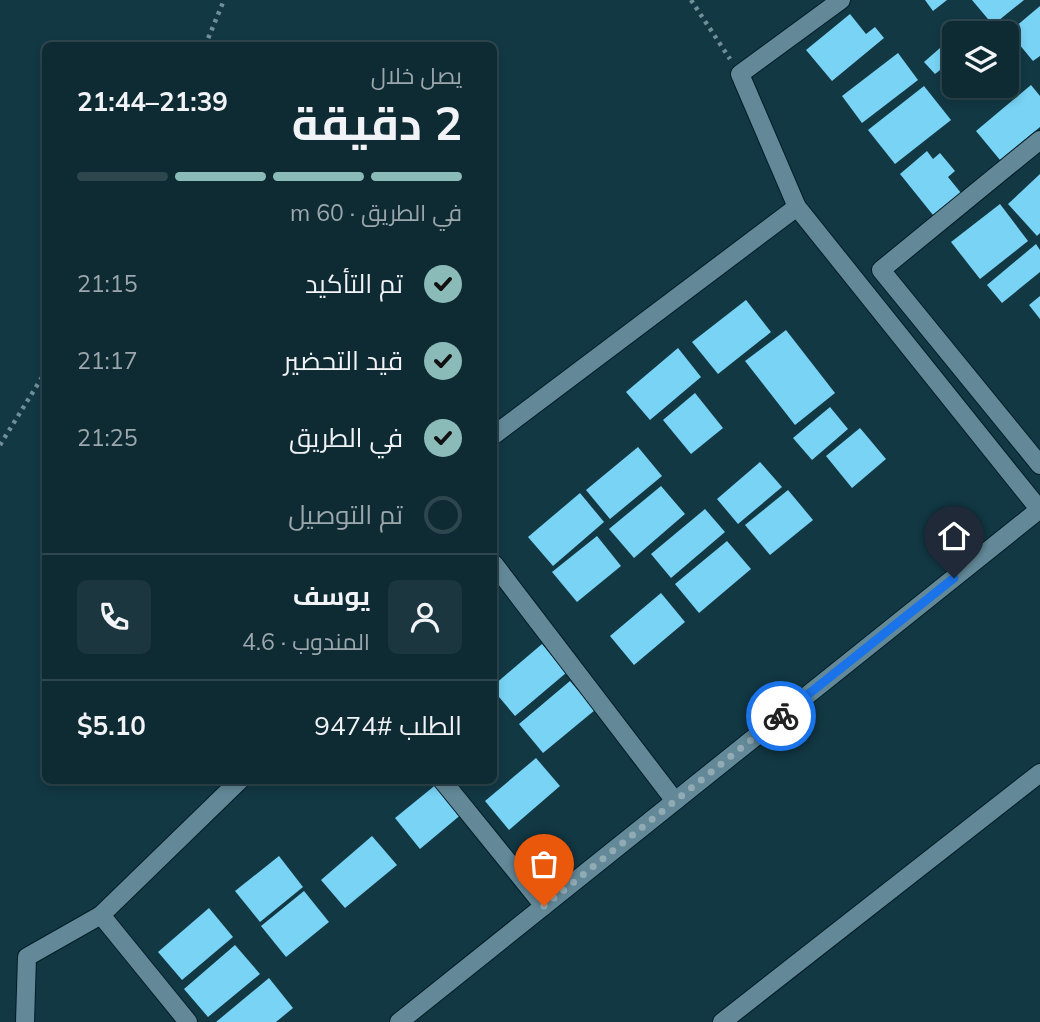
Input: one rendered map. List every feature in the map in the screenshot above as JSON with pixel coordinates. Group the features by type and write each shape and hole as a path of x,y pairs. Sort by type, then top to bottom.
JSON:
{"street":[{"path":"399,1022 1040,509 797,207 740,74 841,0"},
{"path":"1040,140 881,271 1040,465"},
{"path":"497,433 797,207"},
{"path":"497,576 675,801"},
{"path":"722,1022 1040,773"},
{"path":"25,1022 27,957 101,915 236,784"},
{"path":"445,784 544,906"},
{"path":"101,915 188,1022"}],"path":[{"path":"207,42 224,0"},
{"path":"691,0 740,74"},
{"path":"0,445 42,377"}],"building":[{"path":"925,0 947,0 933,11"},
{"path":"972,0 1024,0 998,21 990,21"},
{"path":"1040,6 1040,56 1033,61 1019,44 1019,24"},
{"path":"850,14 866,34 875,27 884,38 832,81 806,50"},
{"path":"942,46 942,68 935,74 924,62"},
{"path":"898,53 918,80 862,123 842,96"},
{"path":"1031,85 1040,96 1040,127 1000,160 976,131 1015,98 1019,98"},
{"path":"924,86 951,120 895,164 868,130"},
{"path":"927,151 933,159 940,153 955,171 948,177 961,193 933,215 900,174"},
{"path":"1040,174 1040,233 1037,236 1008,204"},
{"path":"1000,204 1028,241 980,279 951,242"},
{"path":"1036,244 1040,250 1040,272 1002,303 987,285"},
{"path":"1040,296 1040,319 1029,305"},
{"path":"746,300 771,332 718,374 692,342"},
{"path":"786,330 835,393 795,425 745,361"},
{"path":"678,348 701,377 650,420 626,392"},
{"path":"695,393 723,428 691,454 663,420"},
{"path":"830,407 848,429 812,460 793,438"},
{"path":"860,428 886,459 852,488 826,456"},
{"path":"638,447 662,476 610,519 586,490"},
{"path":"760,462 782,487 738,524 717,499"},
{"path":"661,486 685,514 634,558 609,529"},
{"path":"788,490 813,520 770,555 745,525"},
{"path":"580,493 604,522 553,566 528,537"},
{"path":"705,509 725,532 671,578 651,554"},
{"path":"597,536 621,566 577,602 552,572"},
{"path":"727,541 751,569 699,613 675,584"},
{"path":"661,593 685,622 634,665 610,636"},
{"path":"542,644 566,673 515,716 497,695 497,682"},
{"path":"570,681 595,710 543,753 519,724"},
{"path":"536,758 560,786 509,830 485,801"},
{"path":"437,784 463,813 420,849 395,818"},
{"path":"372,836 397,865 345,908 321,880"},
{"path":"279,856 303,887 260,922 235,891"},
{"path":"304,891 329,922 286,957 261,926"},
{"path":"209,908 233,937 182,980 158,952"},
{"path":"235,945 260,974 208,1017 184,989"},
{"path":"269,978 293,1008 276,1022 216,1022"}],"way so far":[{"path":"544,906 781,716"}],"route":[{"path":"781,716 954,578"}]}
